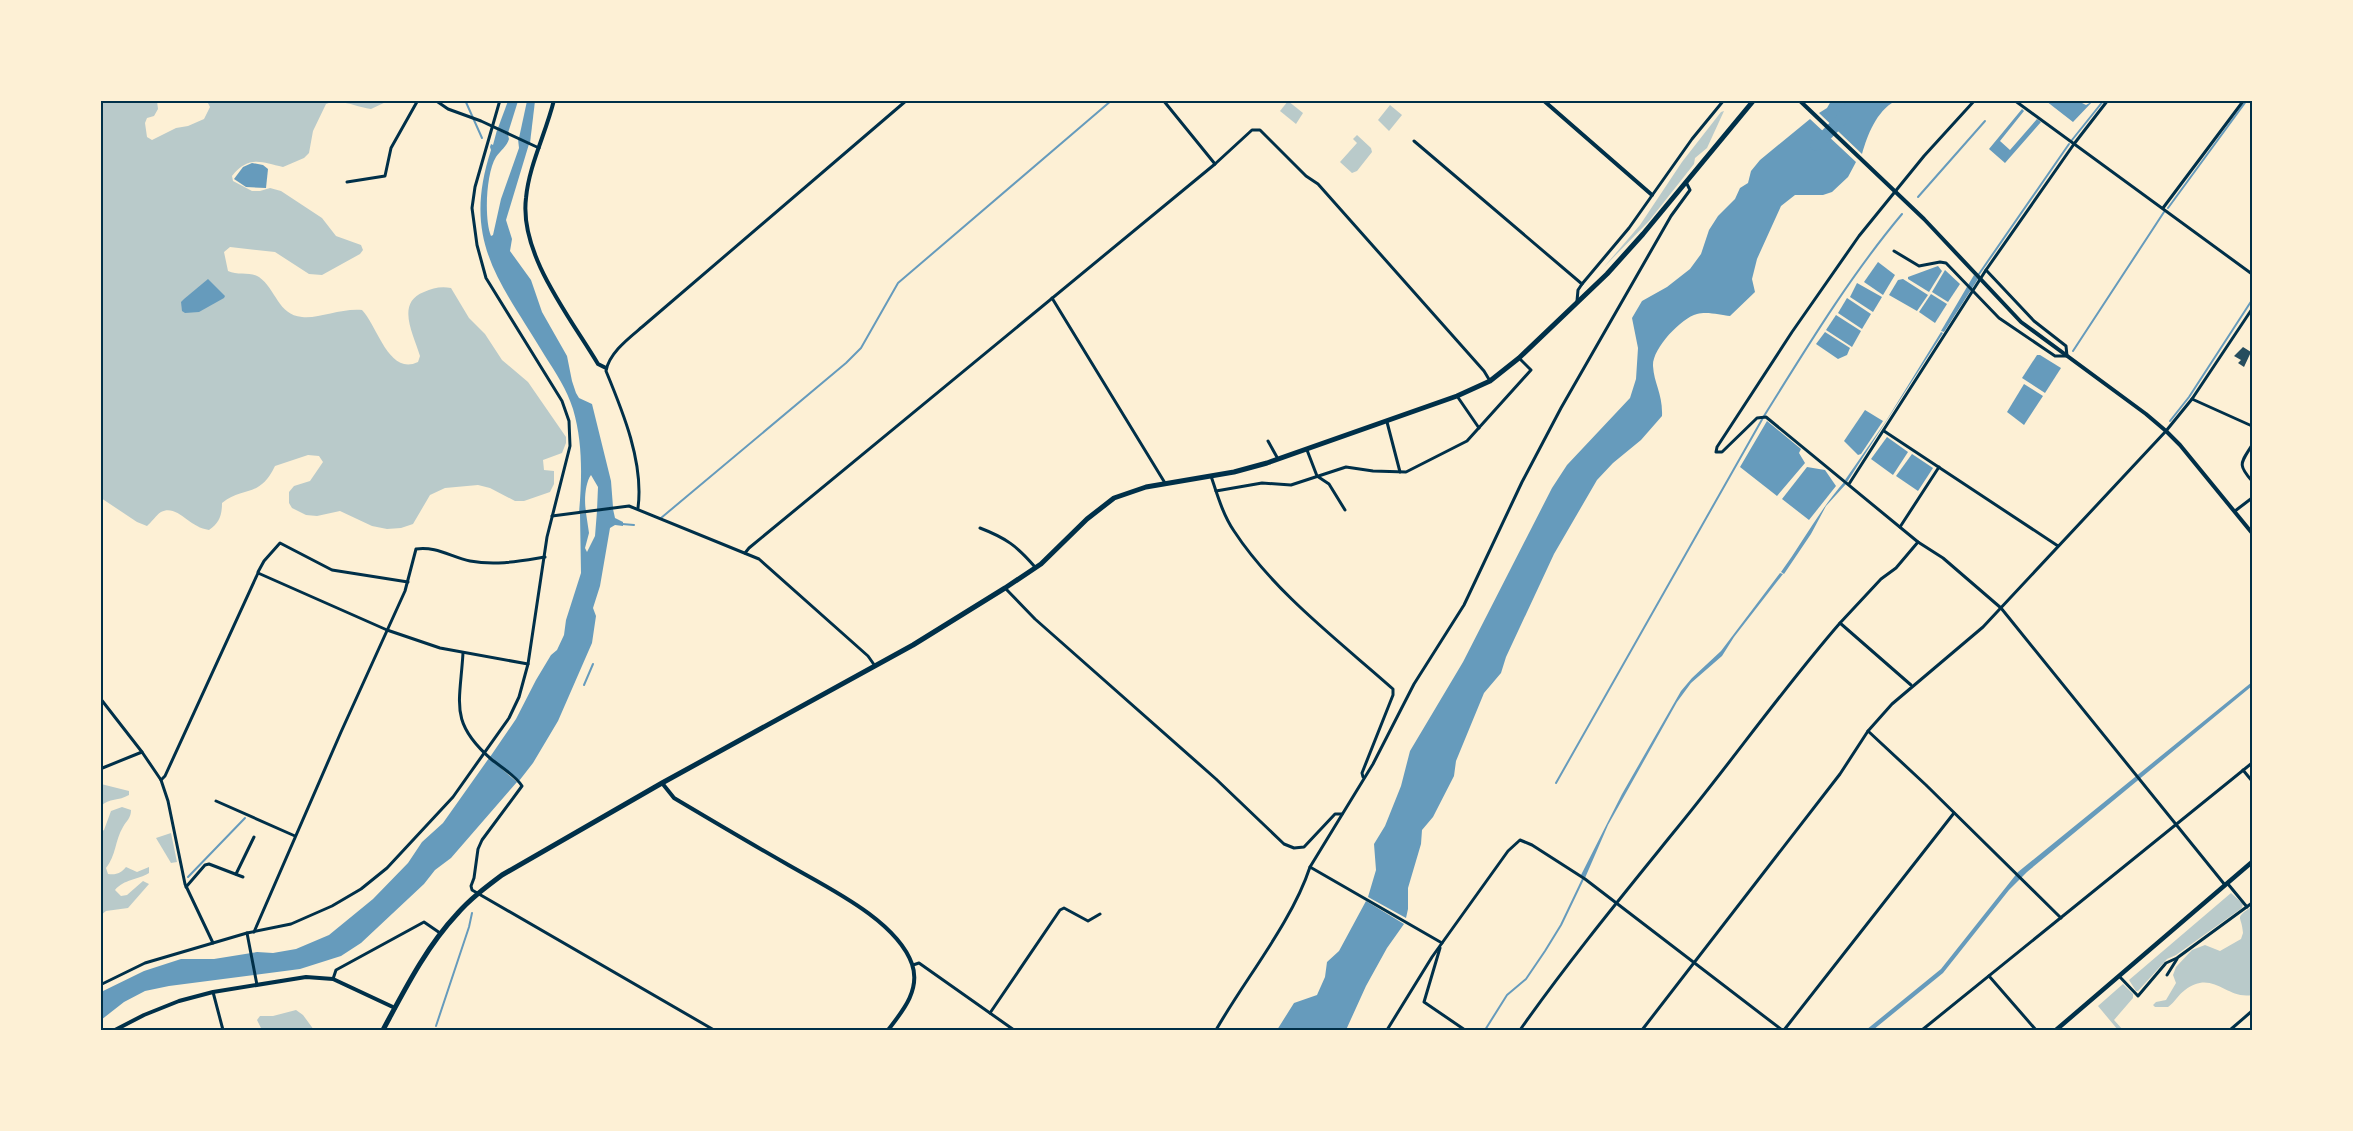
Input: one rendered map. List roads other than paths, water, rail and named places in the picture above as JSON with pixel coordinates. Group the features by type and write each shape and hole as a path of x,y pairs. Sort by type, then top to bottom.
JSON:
{"main road":[{"path":"383,1030 441,934 458,913 502,875 662,783 875,666 1005,588 1036,568 1106,503 1133,490 1211,476 1278,459 1457,396 1490,381 1519,358 1643,234 1754,100"},
{"path":"2056,1030 2253,862"}],"street":[{"path":"347,182 386,176 391,148 418,100"},
{"path":"435,100 448,109 537,147"},
{"path":"100,985 145,963 302,921 362,889 387,868 453,797 509,718 519,697 528,664 552,516 570,446 567,412 555,387 486,278 474,226 472,208 475,187 500,100"},
{"path":"554,100 537,147 526,198 526,222 531,246 541,269 598,363 606,368 621,406 632,447 638,486 638,508"},
{"path":"606,368 622,345 642,327 907,100"},
{"path":"1163,100 1215,164"},
{"path":"1543,100 1652,195"},
{"path":"1798,100 1939,234 1982,283 2021,322 2166,431 2253,533"},
{"path":"1975,100 1893,190 1859,236 1798,323 1718,447 1717,453 1722,452 1755,419 1764,417 1849,483 1918,542 1943,558 2001,608 2140,782 2247,907"},
{"path":"2014,100 2253,274"},
{"path":"1849,483 1986,270 2074,144 2108,100"},
{"path":"2163,208 2244,100"},
{"path":"1578,301 1578,290 1582,284 1629,228 1722,101"},
{"path":"746,553 749,548 1215,164 1252,130 1260,130 1306,176 1318,184 1484,371 1490,381"},
{"path":"1414,141 1582,284"},
{"path":"1214,1030 1283,921 1305,883 1310,867 1373,764 1414,684 1464,605 1522,482 1561,408 1671,216 1690,190 1686,182"},
{"path":"1894,251 1919,266 1944,262 1986,306 2011,327 2055,356 2067,356"},
{"path":"1986,270 2034,321 2066,346 2067,356"},
{"path":"1052,297 1166,484"},
{"path":"1642,1030 1840,774 1868,731 1911,685 1973,636 2001,608 2166,431 2192,399 2253,309"},
{"path":"1216,491 1262,483 1291,484 1346,467 1406,472 1465,442 1479,428 1531,370 1519,358"},
{"path":"1457,396 1479,428"},
{"path":"2192,399 2253,426"},
{"path":"1386,420 1400,472"},
{"path":"1884,431 2058,546"},
{"path":"1268,441 1278,459"},
{"path":"2253,445 2242,463 2243,470 2253,481"},
{"path":"1307,448 1317,476 1329,484 1345,510"},
{"path":"1900,527 1939,467"},
{"path":"1211,476 1234,531 1260,565 1320,625 1393,689 1393,695 1362,773 1363,779"},
{"path":"2235,511 2253,498"},
{"path":"552,516 629,506 746,553 761,560 868,656 875,666"},
{"path":"980,528 1015,545 1036,568"},
{"path":"1521,1030 1796,674 1881,579 1896,568 1918,542"},
{"path":"161,780 165,776 264,561 280,543 332,570 408,582"},
{"path":"254,932 408,582 417,548 439,549 453,556 493,564 545,557"},
{"path":"258,573 387,630 440,648 528,664"},
{"path":"1005,588 1035,619 1216,779 1284,844 1294,848 1304,847 1335,814 1342,814"},
{"path":"1840,624 1911,685"},
{"path":"463,653 459,716 466,732 490,758 522,786 521,791 482,840 478,849 472,890 714,1030"},
{"path":"100,698 161,780 186,887 213,943"},
{"path":"1868,731 2061,918"},
{"path":"100,769 142,752"},
{"path":"1922,1030 2253,763"},
{"path":"2243,770 2253,781"},
{"path":"662,783 674,798 868,912 904,949 913,965 912,993 888,1030"},
{"path":"216,801 295,836"},
{"path":"1387,1030 1440,942 1513,844 1518,841 1532,845 1583,877 1783,1030 1954,813"},
{"path":"237,874 254,837"},
{"path":"186,887 207,864 214,864 243,877"},
{"path":"1310,867 1440,942"},
{"path":"2119,976 2138,996 2166,963 2177,958 2253,903"},
{"path":"990,1013 1060,910 1067,909 1088,921 1100,914"},
{"path":"333,979 336,970 424,922 441,934"},
{"path":"248,935 257,985"},
{"path":"1440,942 1425,1003 1465,1030"},
{"path":"2167,975 2177,958"},
{"path":"913,965 919,963 1014,1030"},
{"path":"1989,975 2036,1030"},
{"path":"115,1030 166,1005 213,992 306,976 333,979 395,1008"},
{"path":"213,992 223,1030"},
{"path":"2230,1030 2253,1011"}],"water":[{"path":"1831,100 1895,101 1878,117 1862,154 1819,113 1827,108"},
{"path":"508,101 518,101 508,133 498,128"},
{"path":"527,101 535,101 530,143 519,138"},
{"path":"2046,101 2078,101 2086,105 2093,101 2073,122"},
{"path":"2022,109 2024,111 2000,141 2010,150 2037,119 2041,122 2005,163 1989,149"},
{"path":"1810,119 1856,162 1848,177 1832,192 1823,195 1795,195 1781,206 1757,259 1752,279 1755,292 1730,316 1705,313 1690,317 1669,335 1657,351 1653,366 1662,416 1641,440 1613,463 1597,480 1554,554 1506,657 1501,673 1484,693 1456,761 1454,776 1433,817 1422,830 1421,844 1408,888 1406,918 1368,897 1376,870 1374,844 1385,826 1401,786 1410,751 1463,662 1552,488 1567,465 1630,398 1636,379 1638,348 1632,318 1642,301 1667,287 1690,269 1701,254 1709,230 1718,216 1735,199 1740,188 1748,183 1751,171 1760,160"},
{"path":"497,130 508,135 509,139 496,157 490,174 487,219 491,236 519,148 518,139 529,144 506,220 512,239 510,251 531,280 542,312 567,356 576,393 579,398 592,404 611,481 613,507 597,510 598,487 591,475 587,483 586,511 579,513 581,461 579,435 573,409 561,382 513,305 490,259 483,236 480,210 490,147 491,144 493,145"},
{"path":"252,163 263,165 268,169 266,188 246,187 234,179 243,167"},
{"path":"1878,262 1895,275 1883,295 1864,282"},
{"path":"1938,266 1942,271 1929,292 1908,279 1908,277"},
{"path":"1945,270 1960,284 1948,302 1932,292"},
{"path":"1974,275 1978,279 1944,332 1941,331"},
{"path":"208,279 225,296 224,298 199,312 185,313 182,311 181,302"},
{"path":"1903,279 1928,295 1917,311 1889,295 1898,280"},
{"path":"1857,283 1882,297 1873,312 1850,297"},
{"path":"1931,294 1947,304 1935,323 1919,312"},
{"path":"1847,298 1871,314 1862,329 1838,313"},
{"path":"1836,315 1861,331 1852,347 1826,330"},
{"path":"1825,332 1850,348 1847,355 1838,359 1816,344"},
{"path":"1941,332 1943,333 1847,482 1845,480 1886,421"},
{"path":"2037,355 2061,368 2045,393 2022,378"},
{"path":"2024,384 2043,396 2024,425 2007,412"},
{"path":"1865,410 1883,421 1861,454 1858,455 1844,441"},
{"path":"1767,421 1801,449 1799,453 1805,463 1777,496 1740,467"},
{"path":"1887,437 1908,452 1893,475 1871,459"},
{"path":"1912,454 1933,468 1918,491 1896,476"},
{"path":"1807,467 1825,470 1836,486 1809,520 1782,499"},
{"path":"1845,481 1846,484 1826,506 1811,534 1784,574 1781,572 1828,503"},
{"path":"613,509 615,518 623,522 623,526 615,525 610,528 600,586 593,608 596,616 592,643 558,721 533,763 519,781 490,757 516,719 536,680 551,655 557,650 564,635 566,620 581,573 580,514 586,513 589,533 585,548 587,552 595,536 597,511"},
{"path":"1780,573 1783,574 1722,656 1691,683 1677,702 1608,825 1585,878 1581,875 1622,794 1681,691 1721,651"},
{"path":"2252,682 2252,686 2027,872 2009,890 1943,973 1873,1030 1866,1030 1941,969 2018,872"},
{"path":"489,758 517,782 451,858 435,870 424,884 361,943 341,956 300,969 145,991 124,1002 101,1020 101,992 144,971 181,959 214,959 296,949 329,935 373,899 408,863 422,842 443,823"},
{"path":"1366,901 1404,924 1387,948 1366,986 1346,1030 1277,1030 1294,1003 1317,995 1325,977 1327,962 1339,951"}],"waterway":[{"path":"465,100 482,138"},
{"path":"661,518 846,363 861,348 898,283 1112,100"},
{"path":"1816,145 1840,121 1855,100"},
{"path":"2072,140 2104,100"},
{"path":"2168,208 2247,100"},
{"path":"1918,197 1985,121"},
{"path":"1979,274 2069,144"},
{"path":"2073,351 2164,212"},
{"path":"1556,783 1764,416 1847,287 1902,214"},
{"path":"2170,421 2189,397 2252,300"},
{"path":"622,524 634,525"},
{"path":"584,685 593,664"},
{"path":"188,877 245,818"},
{"path":"1485,1030 1507,995 1526,979 1545,951 1561,925 1583,879"},
{"path":"436,1026 472,913"}]}
